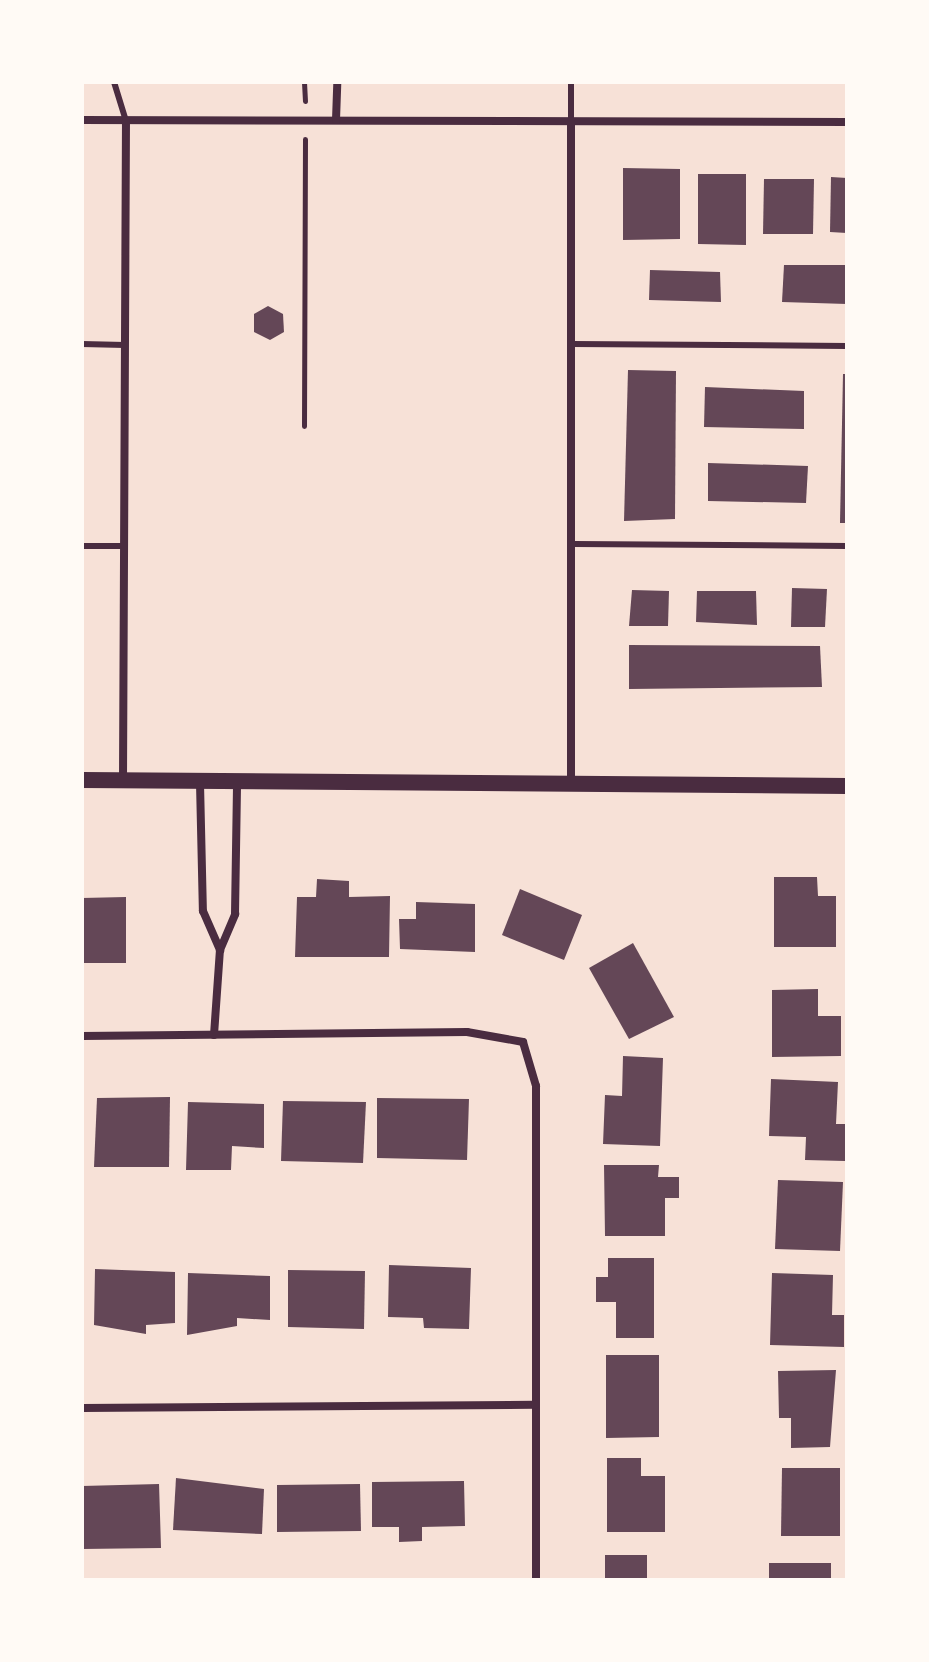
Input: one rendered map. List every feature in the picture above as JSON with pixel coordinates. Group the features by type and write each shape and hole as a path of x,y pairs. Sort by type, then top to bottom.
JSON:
{"main road":[{"path":"82,780 237,785 847,786"}],"street":[{"path":"336,120 337,82"},
{"path":"82,120 847,122"},
{"path":"123,780 126,121"},
{"path":"571,121 574,544 571,785"},
{"path":"200,783 203,911 220,950"},
{"path":"214,1035 220,950 235,914 237,785"},
{"path":"82,1036 467,1032 504,1034 527,1047 536,1086 536,1580"},
{"path":"82,1408 535,1405"}],"lane":[{"path":"114,82 126,121"},
{"path":"571,82 571,121"},
{"path":"82,344 125,345"},
{"path":"572,344 847,346"},
{"path":"574,544 847,546"},
{"path":"82,546 124,546"}],"path":[{"path":"304,426 305,152"}],"building":[{"path":"623,168 680,169 680,239 623,240"},
{"path":"698,174 746,174 746,245 698,244"},
{"path":"831,177 847,178 847,233 830,232"},
{"path":"764,179 814,179 813,234 763,234"},
{"path":"784,265 847,265 847,304 782,302"},
{"path":"650,270 720,272 721,302 649,300"},
{"path":"268,306 283,314 284,332 270,340 254,332 254,314"},
{"path":"628,370 676,371 675,519 624,521"},
{"path":"843,374 847,374 847,523 840,523"},
{"path":"705,387 804,391 804,429 704,427"},
{"path":"708,463 808,466 806,503 708,501"},
{"path":"792,588 827,589 825,627 791,627"},
{"path":"632,590 669,591 668,626 629,626"},
{"path":"697,591 756,591 757,625 696,622"},
{"path":"629,645 820,646 822,687 629,689"},
{"path":"774,877 817,877 818,896 836,896 836,947 774,947"},
{"path":"317,879 349,881 349,897 390,896 389,957 295,957 297,897 316,897"},
{"path":"520,889 582,915 564,960 502,935"},
{"path":"126,897 126,963 82,963 82,898"},
{"path":"416,902 475,904 475,952 400,949 399,919 416,919"},
{"path":"633,943 674,1017 629,1039 589,968"},
{"path":"818,989 818,1016 841,1016 841,1056 772,1057 772,990"},
{"path":"623,1056 663,1058 660,1146 603,1144 605,1095 622,1096"},
{"path":"771,1079 838,1082 836,1124 847,1124 845,1161 805,1160 806,1137 769,1136"},
{"path":"170,1097 169,1167 94,1167 97,1098"},
{"path":"377,1098 469,1099 467,1160 377,1158"},
{"path":"283,1101 366,1102 363,1163 281,1161"},
{"path":"188,1102 264,1104 264,1148 232,1146 231,1170 186,1170"},
{"path":"604,1165 659,1165 658,1177 679,1177 679,1198 665,1198 665,1236 605,1236"},
{"path":"778,1180 843,1182 840,1251 775,1249"},
{"path":"608,1258 654,1258 654,1338 616,1338 616,1302 596,1302 596,1277 608,1277"},
{"path":"389,1265 471,1268 469,1329 424,1328 423,1318 388,1317"},
{"path":"95,1269 175,1272 175,1323 146,1325 146,1334 94,1325"},
{"path":"288,1270 365,1271 364,1329 288,1327"},
{"path":"188,1273 270,1276 270,1320 237,1318 237,1326 187,1335"},
{"path":"772,1273 833,1275 832,1315 844,1315 844,1347 770,1345"},
{"path":"606,1355 659,1355 659,1437 606,1438"},
{"path":"836,1370 830,1447 791,1448 791,1418 779,1418 778,1371"},
{"path":"607,1458 641,1458 641,1476 665,1476 665,1532 607,1532"},
{"path":"782,1468 840,1468 840,1536 781,1536"},
{"path":"176,1478 264,1489 262,1534 173,1530"},
{"path":"464,1481 465,1526 422,1527 422,1541 399,1542 399,1527 372,1527 372,1482"},
{"path":"159,1484 161,1548 82,1549 82,1486"},
{"path":"360,1484 361,1531 277,1532 277,1485"},
{"path":"605,1555 647,1555 647,1580 605,1580"},
{"path":"769,1563 831,1563 831,1580 769,1580"}]}
